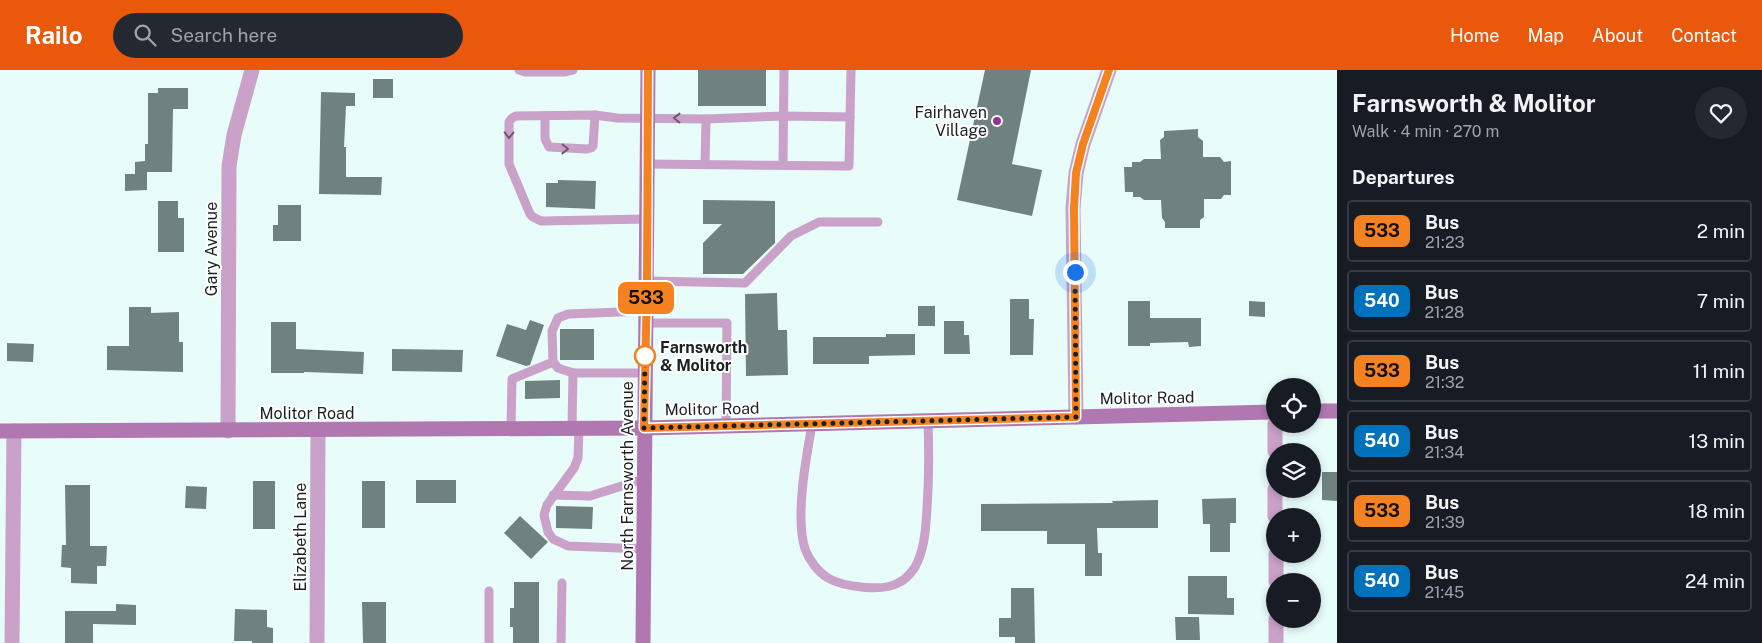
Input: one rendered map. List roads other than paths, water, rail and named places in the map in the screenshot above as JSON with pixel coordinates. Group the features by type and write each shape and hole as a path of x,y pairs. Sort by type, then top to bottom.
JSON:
{"street":[{"name":"Gary Avenue","path":"228,431 229,166 234,135 252,70"},
{"name":"North Farnsworth Avenue","path":"643,643 648,70"},
{"path":"1076,417 1074,208 1076,173 1083,144 1110,70"},
{"path":"1321,411 1337,411"},
{"name":"Molitor Road","path":"7,431 644,428 1266,412"},
{"path":"7,431 12,643"},
{"name":"Elizabeth Lane","path":"317,643 318,431"},
{"path":"1276,628 1276,643"}],"lane":[{"path":"519,70 525,72 564,72 573,70"},
{"path":"783,166 784,70"},
{"path":"647,164 850,166 851,70"},
{"path":"545,116 545,139 549,147 587,149 593,146 595,115"},
{"path":"647,220 541,221 533,218 508,164 509,122 516,116 595,115 706,119 784,116 850,117"},
{"path":"705,164 706,119"},
{"path":"647,281 745,283 792,236 818,222 878,222"},
{"path":"645,373 573,373 558,368 553,362 552,331 558,318 568,314 728,323 726,426"},
{"path":"511,429 512,379 553,362"},
{"path":"573,373 578,458 574,468 547,504 544,515 548,532 553,539 568,546 644,549"},
{"path":"812,425 804,466 801,528 805,550 816,568 828,578 847,585 882,587 898,584 910,574 918,562 922,548 926,526 929,474 928,421"},
{"path":"553,495 590,496 644,479"},
{"path":"561,643 562,582"},
{"path":"489,591 489,643"}],"place":[{"name":"Fairhaven Village","path":"997,121"},
{"name":"Farnsworth & Molitor","path":"645,356"}]}
